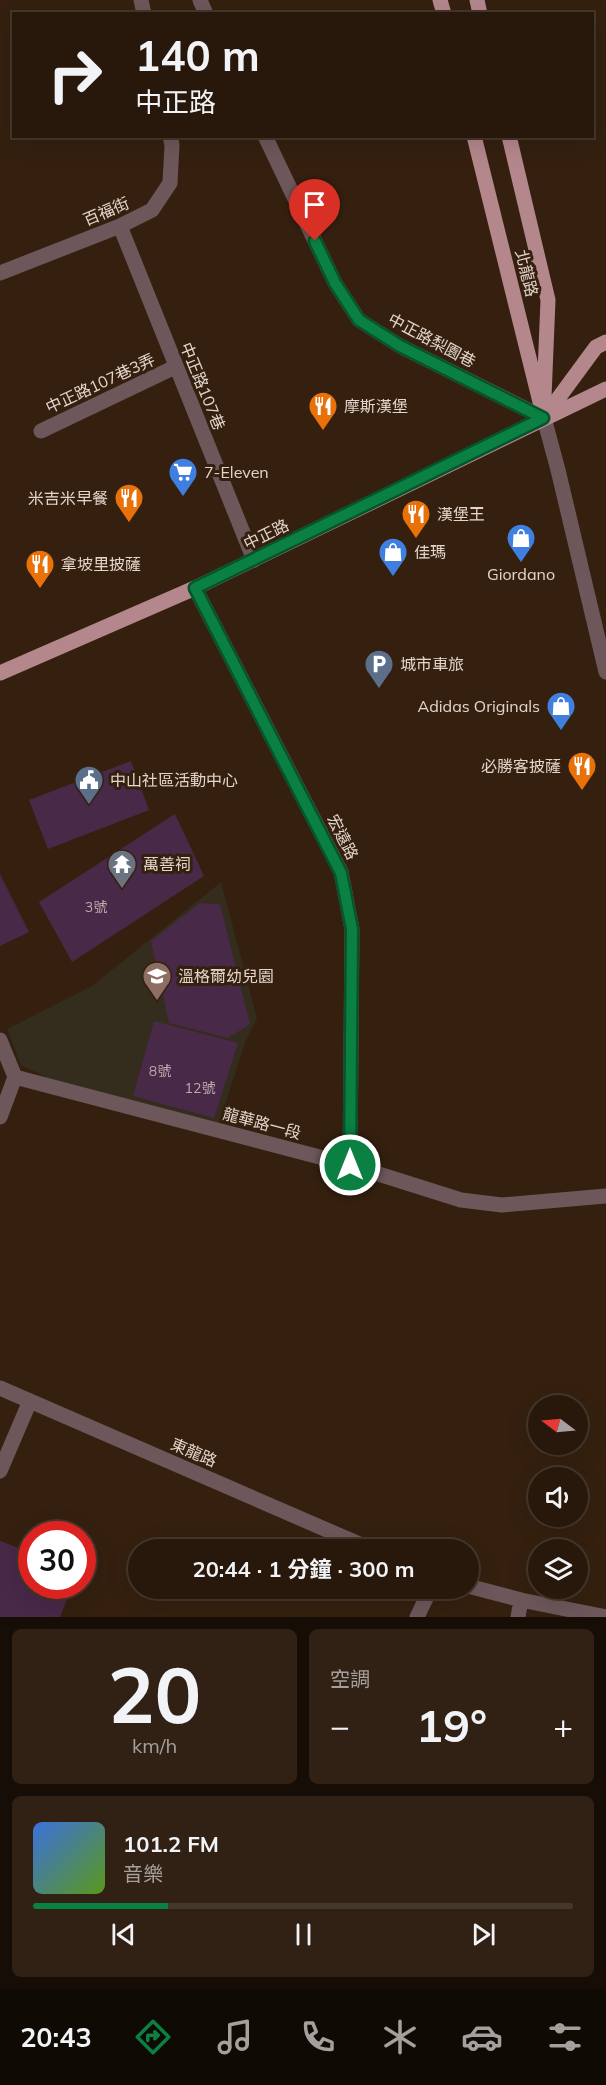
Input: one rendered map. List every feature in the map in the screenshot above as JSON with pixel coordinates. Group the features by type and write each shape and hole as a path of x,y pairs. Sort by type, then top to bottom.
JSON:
{"main road":[{"name":"北龍路","path":"474,138 543,418"},
{"name":"北龍路","path":"509,138 548,300 543,418"},
{"name":"中正路","path":"543,418 596,347 606,342"},
{"name":"中正路","path":"0,673 195,588 606,389"}],"street":[{"name":"百福街","path":"0,273 120,226 152,210 170,183 170,138"},
{"name":"中正路梨園巷","path":"266,138 335,283 359,320 400,346 543,418"},
{"name":"中正路107巷","path":"120,226 254,560"},
{"name":"中正路107巷3弄","path":"41,430 175,367"},
{"name":"北龍路","path":"543,418 558,470 606,672"},
{"name":"宏遠路","path":"195,588 341,873 352,929 350,1165"},
{"path":"0,1040 15,1077 0,1117"},
{"name":"龍華路一段","path":"15,1077 350,1165 461,1200 502,1205 606,1196"},
{"name":"東龍路","path":"0,1388 348,1539"},
{"path":"0,1471 30,1401"},
{"path":"479,1589 606,1617"},
{"path":"417,1617 426,1599"},
{"path":"518,1617 521,1600"}],"shaded area":[{"name":"溫格爾幼兒園","path":"221,882 257,1018 246,1040 219,1123 52,1080 21,1065 7,1029 92,986"}],"building":[{"name":"中山社區活動中心","path":"131,761 149,810 48,849 29,800"},
{"name":"萬善祠","path":"175,814 204,876 72,962 39,902"},
{"path":"0,874 29,932 0,946"},
{"path":"200,903 220,904 250,1024 228,1038 169,1023 151,941"},
{"path":"154,1021 238,1043 214,1118 133,1096"},
{"path":"0,1541 18,1548 18,1599 67,1599 60,1617 0,1617"}],"place":[{"name":"摩斯漢堡","path":"323,432"},
{"name":"7-Eleven","path":"183,498"},
{"name":"米吉米早餐","path":"129,524"},
{"name":"漢堡王","path":"416,540"},
{"name":"Giordano","path":"521,564"},
{"name":"佳瑪","path":"393,578"},
{"name":"拿坡里披薩","path":"40,590"},
{"name":"城市車旅","path":"379,690"},
{"name":"Adidas Originals","path":"561,732"},
{"name":"必勝客披薩","path":"582,792"},
{"name":"中山社區活動中心","path":"89,806"},
{"name":"萬善祠","path":"122,890"},
{"name":"溫格爾幼兒園","path":"157,1002"}],"route":[{"path":"315,241 335,283 359,320 400,346 543,418 195,588 341,873 352,929 350,1165"}]}
